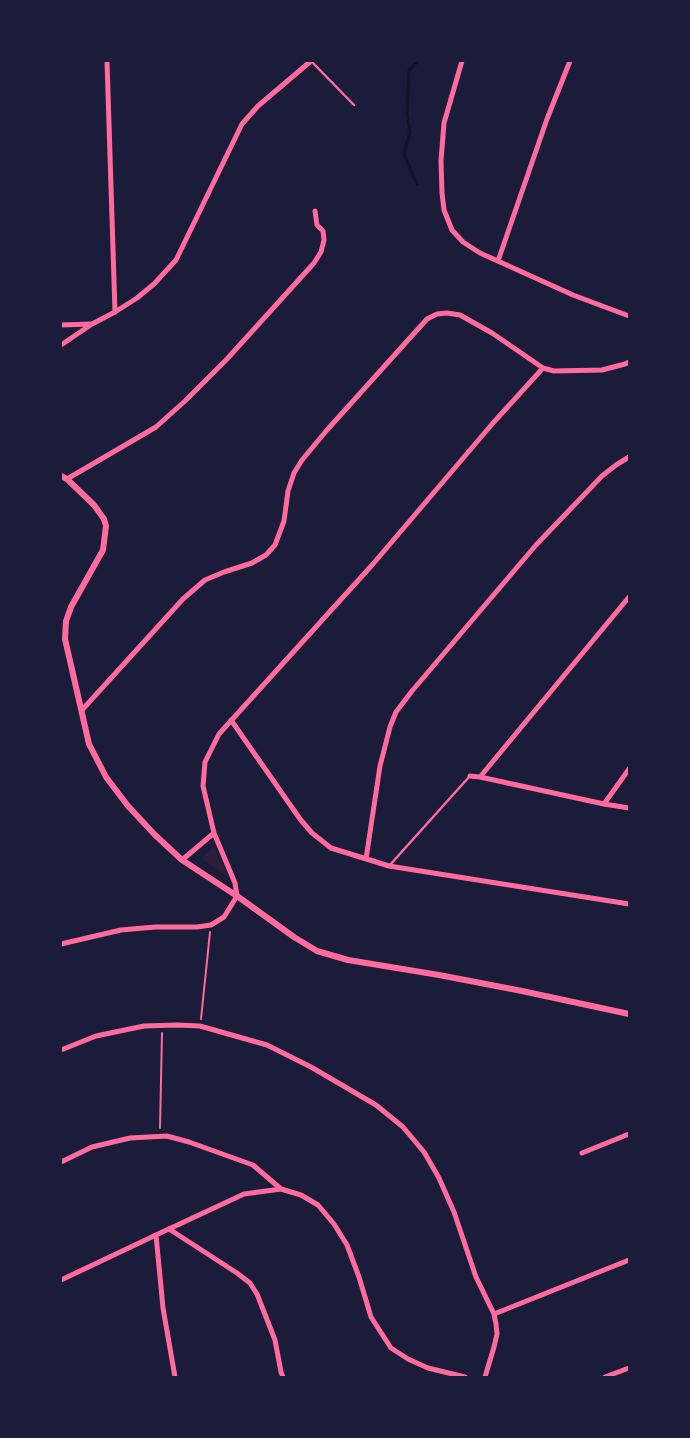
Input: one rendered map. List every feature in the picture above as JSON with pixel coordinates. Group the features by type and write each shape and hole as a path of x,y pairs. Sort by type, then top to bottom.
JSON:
{"street":[{"path":"107,61 115,312"},
{"path":"61,345 92,324 137,298 154,284 176,260 242,124 258,106 311,61"},
{"path":"462,61 444,123 441,160 444,210 452,230 463,242 480,253 573,295 629,316"},
{"path":"498,261 547,119 570,61"},
{"path":"315,211 317,225 323,231 322,252 234,352 186,401 156,427 64,478 94,505 104,518 106,526 103,550 64,622 65,640 88,744 106,777 128,806 182,860 317,951 348,960 448,976 629,1014"},
{"path":"82,710 183,599 205,580 252,563 266,555 275,545 284,521 288,491 294,473 302,460 427,319 437,314 460,315 492,333 543,368 554,371 602,370 629,362"},
{"path":"61,325 92,324"},
{"path":"61,944 121,930 211,925 224,917 237,896 235,883 214,833 203,786 206,762 219,734 373,564 493,423 543,368"},
{"path":"366,858 382,758 396,712 412,690 536,545 602,476 629,457"},
{"path":"480,777 629,597"},
{"path":"231,720 300,819 312,833 332,848 389,866 629,904"},
{"path":"604,804 629,769"},
{"path":"470,776 629,808"},
{"path":"182,860 214,833"},
{"path":"61,1050 96,1036 144,1026 200,1026 267,1045 312,1067 376,1105 403,1127 424,1152 439,1178 454,1212 476,1277 494,1314 497,1334 484,1377"},
{"path":"582,1153 629,1134"},
{"path":"61,1162 92,1147 130,1138 167,1136 190,1142 253,1165 281,1188 300,1195 318,1205 334,1224 347,1245 371,1316 390,1348 428,1368 465,1377"},
{"path":"61,1280 244,1194 281,1188"},
{"path":"169,1229 236,1272 258,1294 275,1340 283,1377"},
{"path":"156,1235 163,1308 175,1377"},
{"path":"494,1314 629,1260"},
{"path":"605,1377 629,1368"}],"lane":[{"path":"311,61 354,105"},
{"path":"389,866 470,776"}],"path":[{"path":"200,1026 211,925"},
{"path":"160,1136 162,1025"}],"shaded area":[{"path":"214,847 229,878 201,858"}],"waterway":[{"path":"417,62 409,71 407,113 410,132 404,154 417,184"}]}
